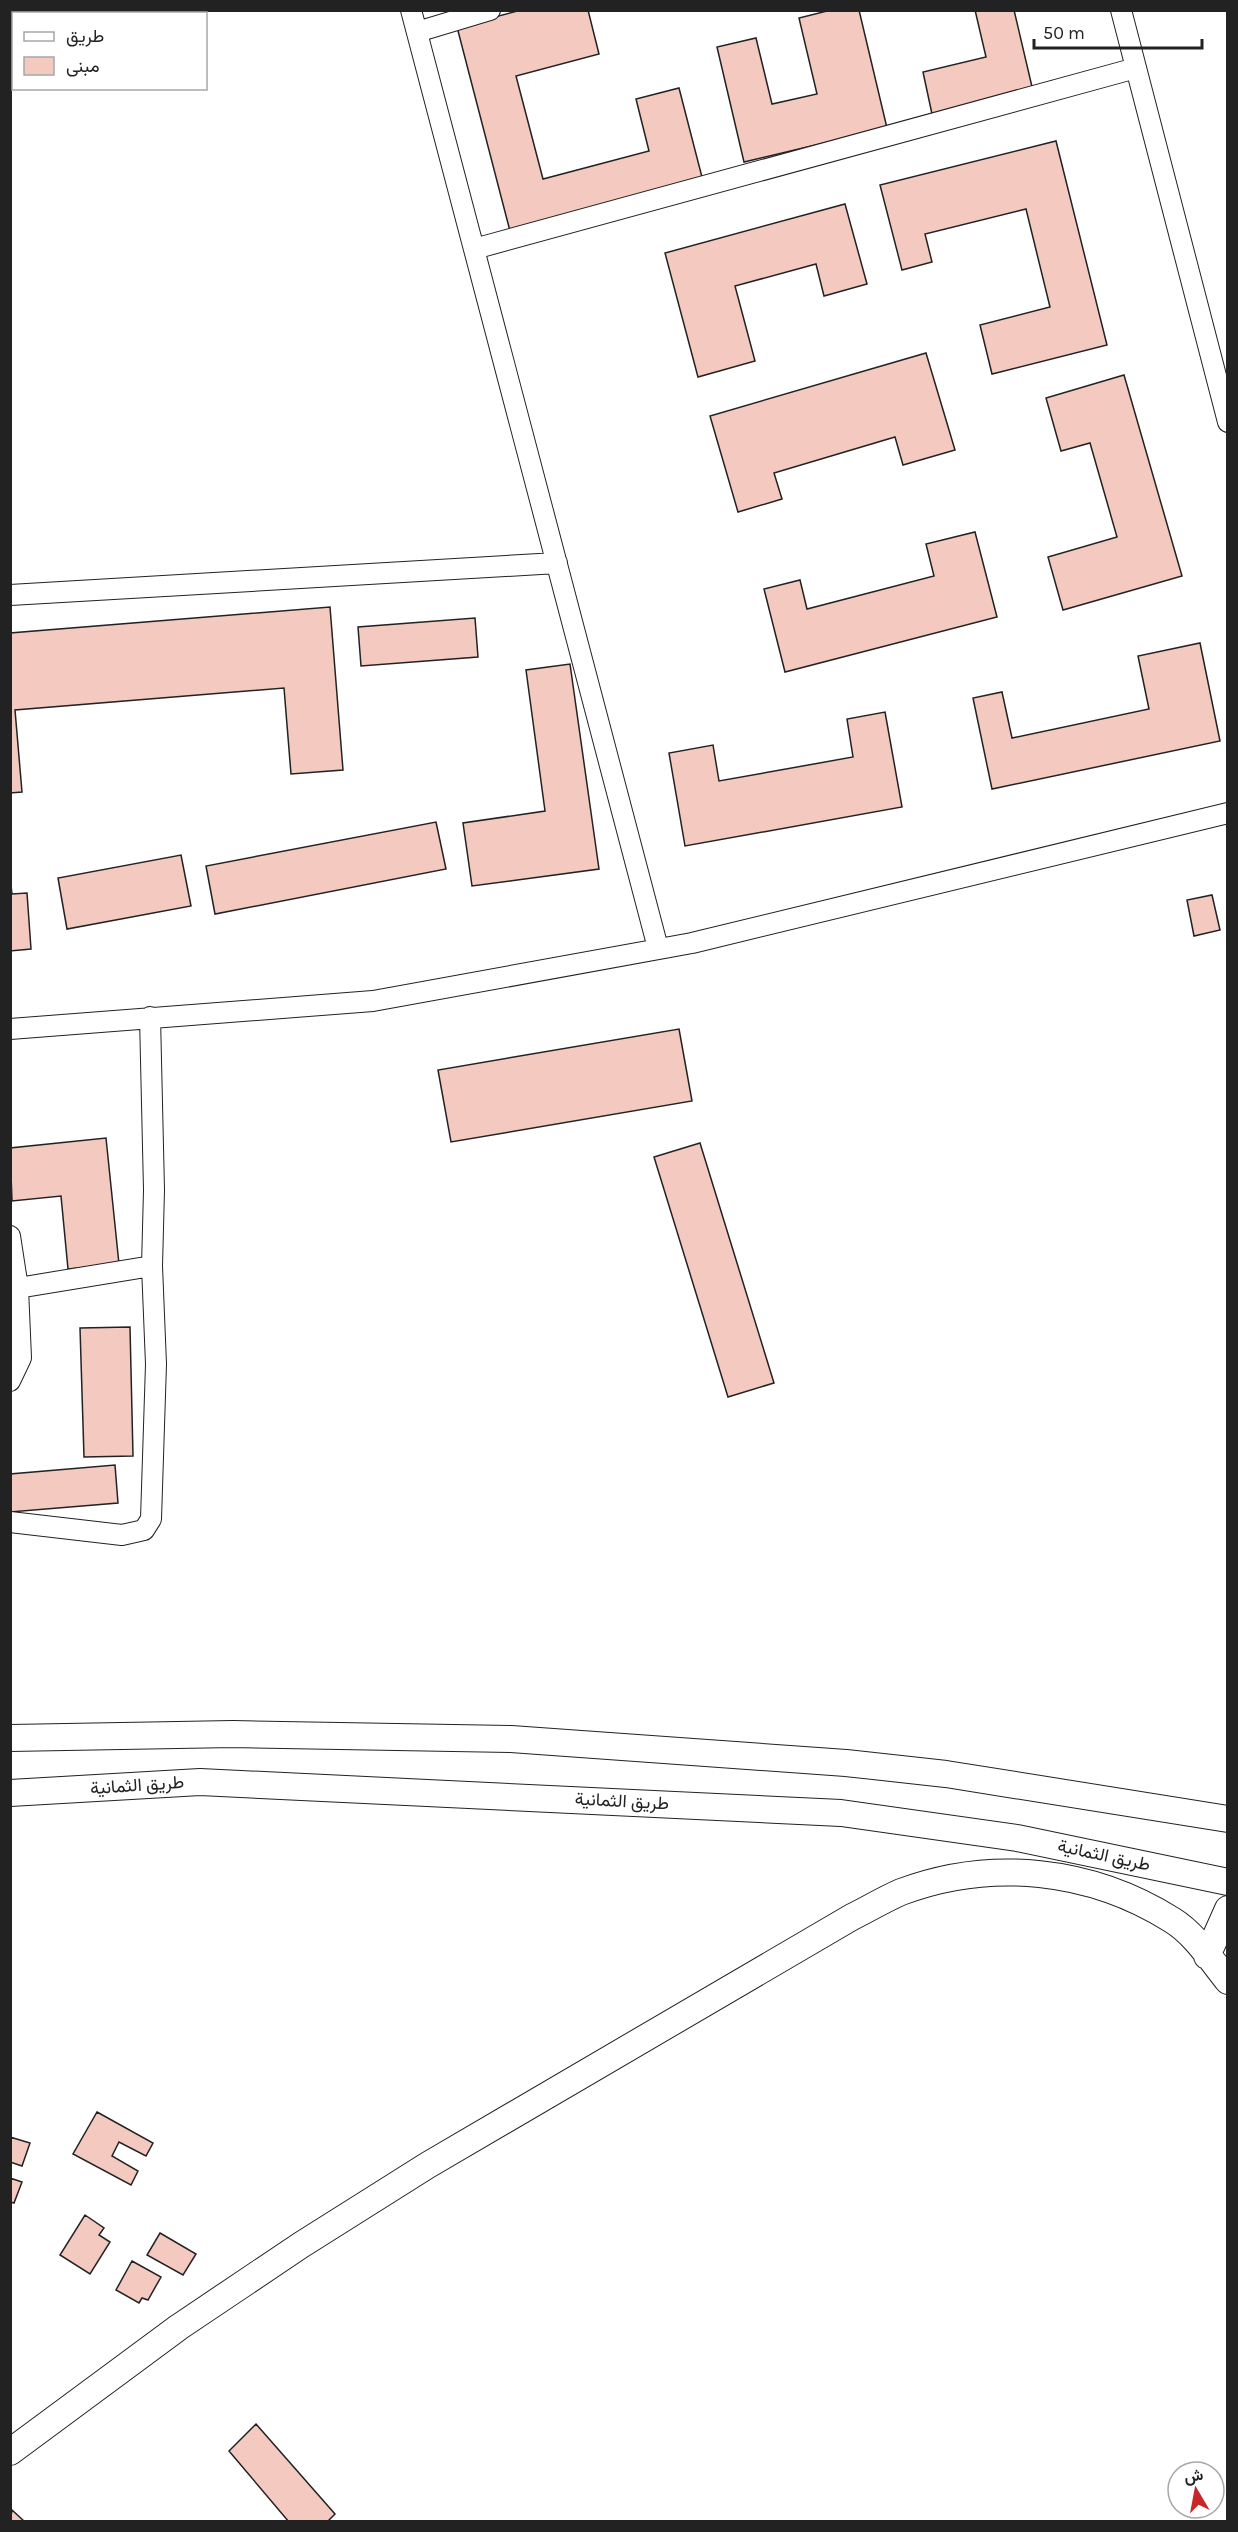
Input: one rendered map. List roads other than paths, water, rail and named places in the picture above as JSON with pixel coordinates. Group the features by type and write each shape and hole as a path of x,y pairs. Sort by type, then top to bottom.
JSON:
{"street":[{"path":"411,10 658,948"},
{"path":"417,32 490,10"},
{"path":"1121,10 1227,422"},
{"path":"474,249 1136,68"},
{"path":"10,595 557,563"},
{"path":"10,1029 373,1000 658,948 1227,813"},
{"path":"10,1522 122,1535 144,1530 152,1519 156,1364 152,1266 154,1190 150,1017"},
{"path":"10,1236 18,1288 21,1358 10,1381"},
{"path":"18,1288 152,1266"},
{"path":"10,1738 233,1734 523,1740 946,1774 1227,1818"},
{"name":"طريق الثمانية","path":"10,1793 200,1782 841,1813 1017,1838 1227,1882"},
{"path":"10,2452 179,2327 428,2165 852,1917 900,1893 972,1873 1054,1874 1120,1894 1173,1921 1194,1939 1227,1981"},
{"path":"1207,1956 1227,1909"}]}
